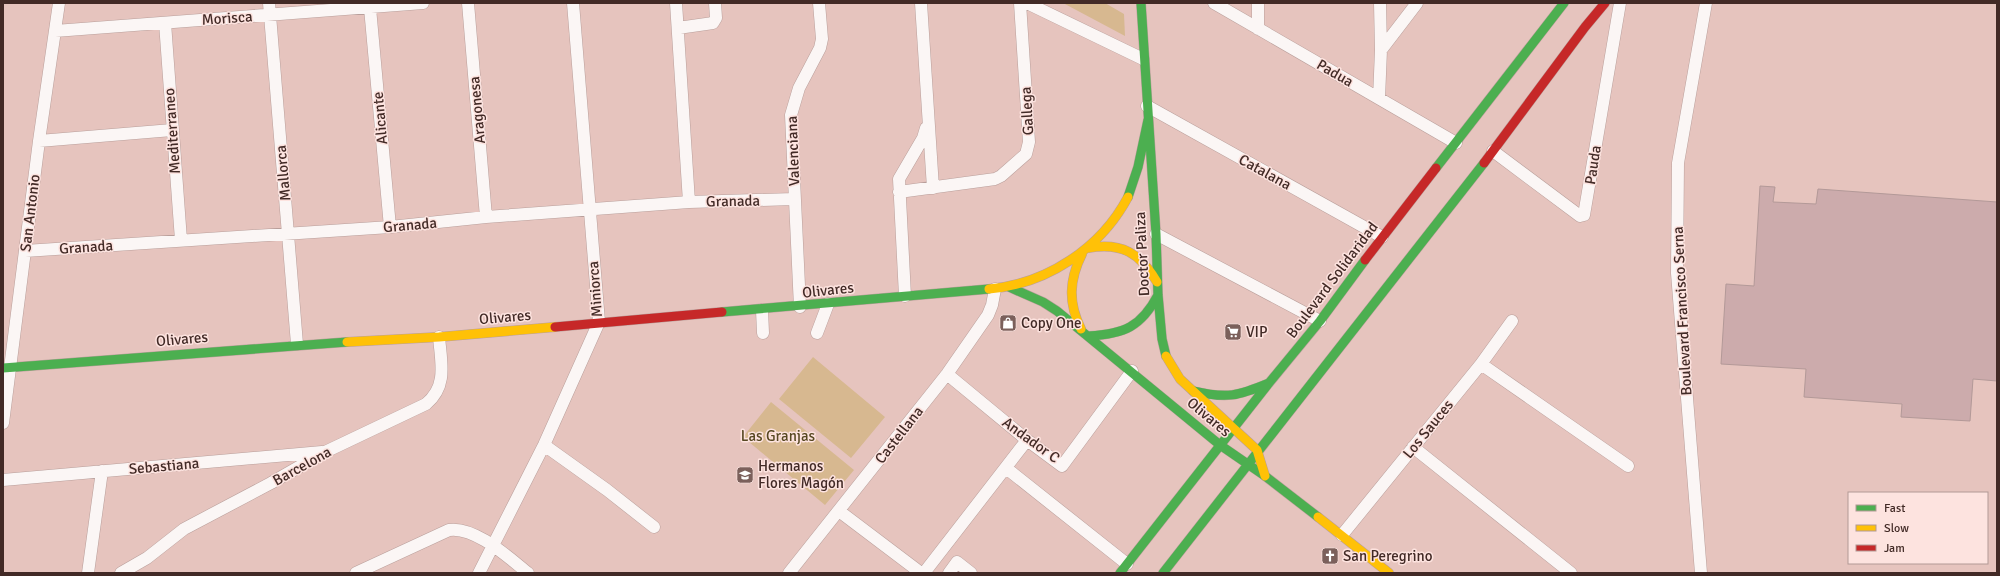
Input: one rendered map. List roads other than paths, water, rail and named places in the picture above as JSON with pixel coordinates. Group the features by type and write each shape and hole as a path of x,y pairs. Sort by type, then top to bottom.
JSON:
{"main road":[{"name":"Boulevard Solidaridad","path":"1123,569 1269,383 1320,321 1382,237 1564,3"},
{"path":"1163,573 1493,151 1585,27 1605,3"},
{"name":"Doctor Paliza","path":"1138,5 1156,234 1158,295 1165,355 1180,379 1258,450"},
{"name":"Olivares","path":"7,368 296,344 439,337 598,322 762,310 1009,287 1050,271 1085,251 1111,223 1129,195 1138,169 1148,120"},
{"path":"1081,330 1073,312 1070,286 1076,263 1085,251 1108,246 1131,252 1143,260 1157,282"},
{"name":"Olivares","path":"1009,287 1043,302 1089,336 1220,445 1246,465 1265,476 1389,573"},
{"path":"1089,336 1112,334 1135,325 1150,311 1158,295"},
{"path":"1194,391 1217,398 1227,398 1269,383"},
{"path":"1258,450 1265,476"}],"street":[{"name":"San Antonio","path":"3,423 7,368 25,251 59,3"},
{"name":"Morisca","path":"56,31 165,23 269,9 370,8 423,3"},
{"name":"Aragonesa","path":"468,3 486,217"},
{"name":"Miniorca","path":"478,573 494,546 544,445 598,322 573,3"},
{"path":"676,3 689,202"},
{"path":"678,28 715,21 715,3"},
{"name":"Valenciana","path":"800,306 791,114 799,88 820,48 822,39 819,3"},
{"path":"921,3 933,188"},
{"name":"Gallega","path":"899,192 987,180 1001,176 1026,154 1029,142 1020,3"},
{"path":"1027,3 1143,59"},
{"name":"Padua","path":"1214,3 1456,143"},
{"path":"1258,3 1258,29"},
{"path":"1379,98 1381,50 1380,3"},
{"path":"1381,50 1417,3"},
{"name":"Pauda","path":"1493,151 1580,216 1584,215 1620,3"},
{"name":"Boulevard Francisco Serna","path":"1701,573 1677,273 1678,163 1706,3"},
{"name":"Alicante","path":"370,8 390,227"},
{"name":"Mallorca","path":"269,9 289,234 296,344"},
{"name":"Mediterraneo","path":"165,23 181,240"},
{"name":"Catalana","path":"1147,106 1382,237"},
{"path":"905,296 899,192 902,172 914,156 928,125"},
{"path":"39,141 172,130"},
{"name":"Granada","path":"25,251 390,227 486,217 689,202 794,199"},
{"path":"1156,234 1320,321"},
{"name":"Castellana","path":"789,573 947,374 988,315 992,305 995,289"},
{"path":"817,333 828,304"},
{"path":"762,310 763,333"},
{"name":"Los Sauces","path":"1342,535 1481,364 1512,321"},
{"name":"Barcelona","path":"121,573 148,558 184,529 271,484 325,452 426,404 435,397 442,375 439,337"},
{"path":"1481,364 1628,466"},
{"name":"Andador C","path":"947,374 1027,440 1062,466 1132,371"},
{"path":"839,511 923,573 1027,440"},
{"path":"544,445 607,490 654,527"},
{"path":"1413,447 1571,573"},
{"name":"Sebastiana","path":"3,480 325,452"},
{"path":"1006,468 1123,569"},
{"path":"88,573 102,471"},
{"path":"356,573 449,530 457,529 465,531 494,546 528,573"},
{"path":"949,573 958,562 971,573"}],"place":[{"name":"Copy One","path":"1008,323"},
{"name":"VIP","path":"1233,332"},
{"name":"Hermanos Flores Magón","path":"745,475"},
{"name":"San Peregrino","path":"1330,556"}],"park label":[{"name":"Las Granjas","path":"778,436"}]}
